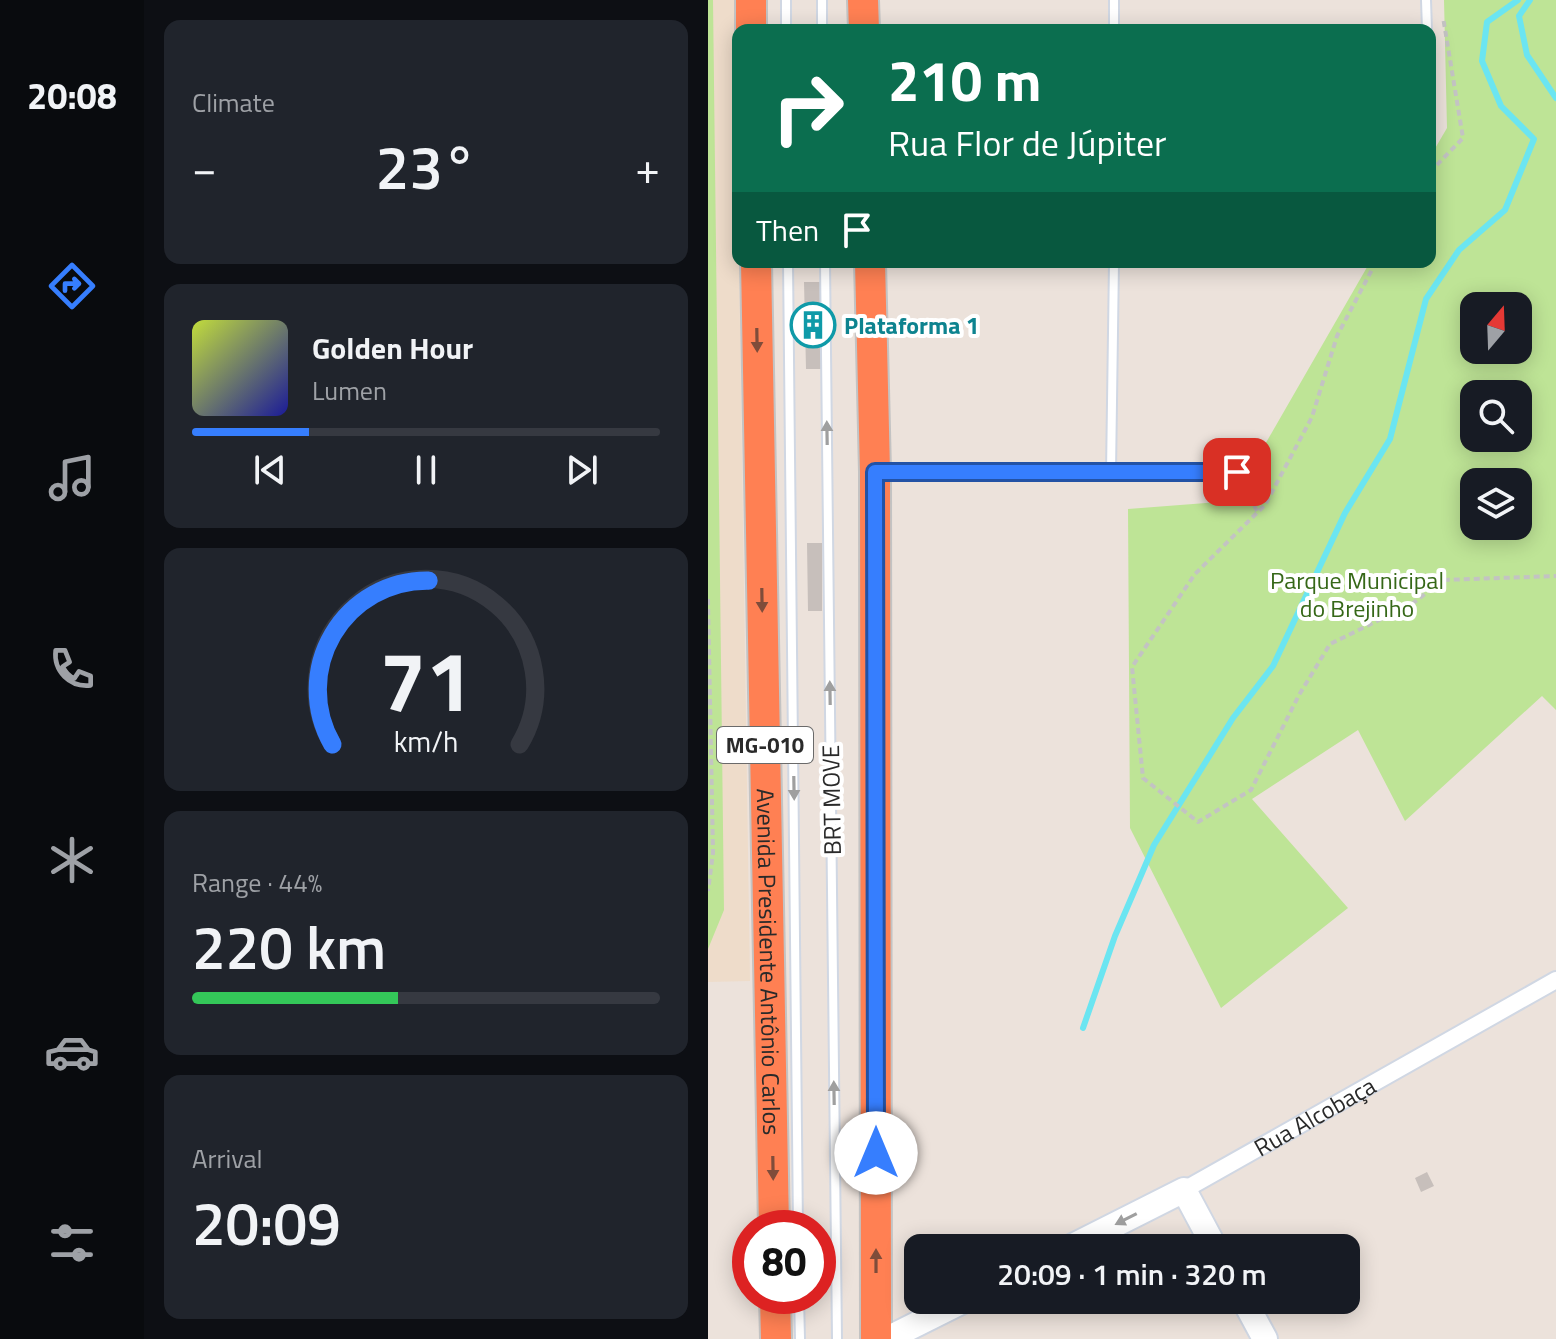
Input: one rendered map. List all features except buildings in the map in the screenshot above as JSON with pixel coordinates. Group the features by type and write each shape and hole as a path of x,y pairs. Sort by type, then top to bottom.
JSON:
{"highway":[{"path":"751,0 751,24"},
{"path":"863,0 864,24"},
{"name":"Avenida Presidente Antônio Carlos","path":"756,268 774,1210"},
{"path":"870,268 875,472 876,1339"},
{"path":"775,1314 776,1339"}],"street":[{"path":"875,472 1237,472"},
{"name":"Rua Alcobaça","path":"1097,1234 1184,1190 1556,980"},
{"path":"1184,1190 1208,1234"},
{"path":"887,1339 937,1314"},
{"path":"1252,1314 1265,1339"}],"lane":[{"path":"786,0 786,24"},
{"path":"822,0 822,24"},
{"path":"1114,0 1114,24"},
{"path":"1426,0 1427,24"},
{"name":"BRT MOVE","path":"788,268 798,1210"},
{"name":"BRT MOVE","path":"825,268 837,1339"},
{"path":"1111,472 1114,268"},
{"path":"799,1314 800,1339"}],"path":[{"path":"1436,166 1463,138 1443,15"},
{"path":"1373,268 1337,336 1312,417 1265,505 1195,574 1132,667 1143,778 1198,822 1251,790 1299,695 1330,644 1412,604 1443,580 1556,576"},
{"path":"1237,472 1257,511"},
{"path":"708,599 713,853 708,891"}],"shaded area":[{"path":"708,0 735,0 735,24 732,24 732,268 739,268 750,981 708,982"}],"green space":[{"path":"708,0 713,0 724,910 708,949"},
{"name":"Parque Municipal do Brejinho","path":"1444,0 1556,0 1556,710 1542,696 1405,821 1358,730 1252,799 1348,908 1221,1008 1130,828 1128,509 1258,499 1260,453 1367,268 1436,268 1436,147 1447,128"}],"waterway":[{"path":"1083,1028 1115,936 1154,845 1233,718 1273,666 1345,513 1390,439 1426,299 1459,250 1505,210 1534,139 1501,106 1482,61 1487,22 1518,0"},
{"path":"1530,0 1519,16 1527,55 1556,98"}],"place":[{"name":"Plataforma 1","path":"813,325"}],"route":[{"path":"876,1153 875,472 1237,472"}]}
